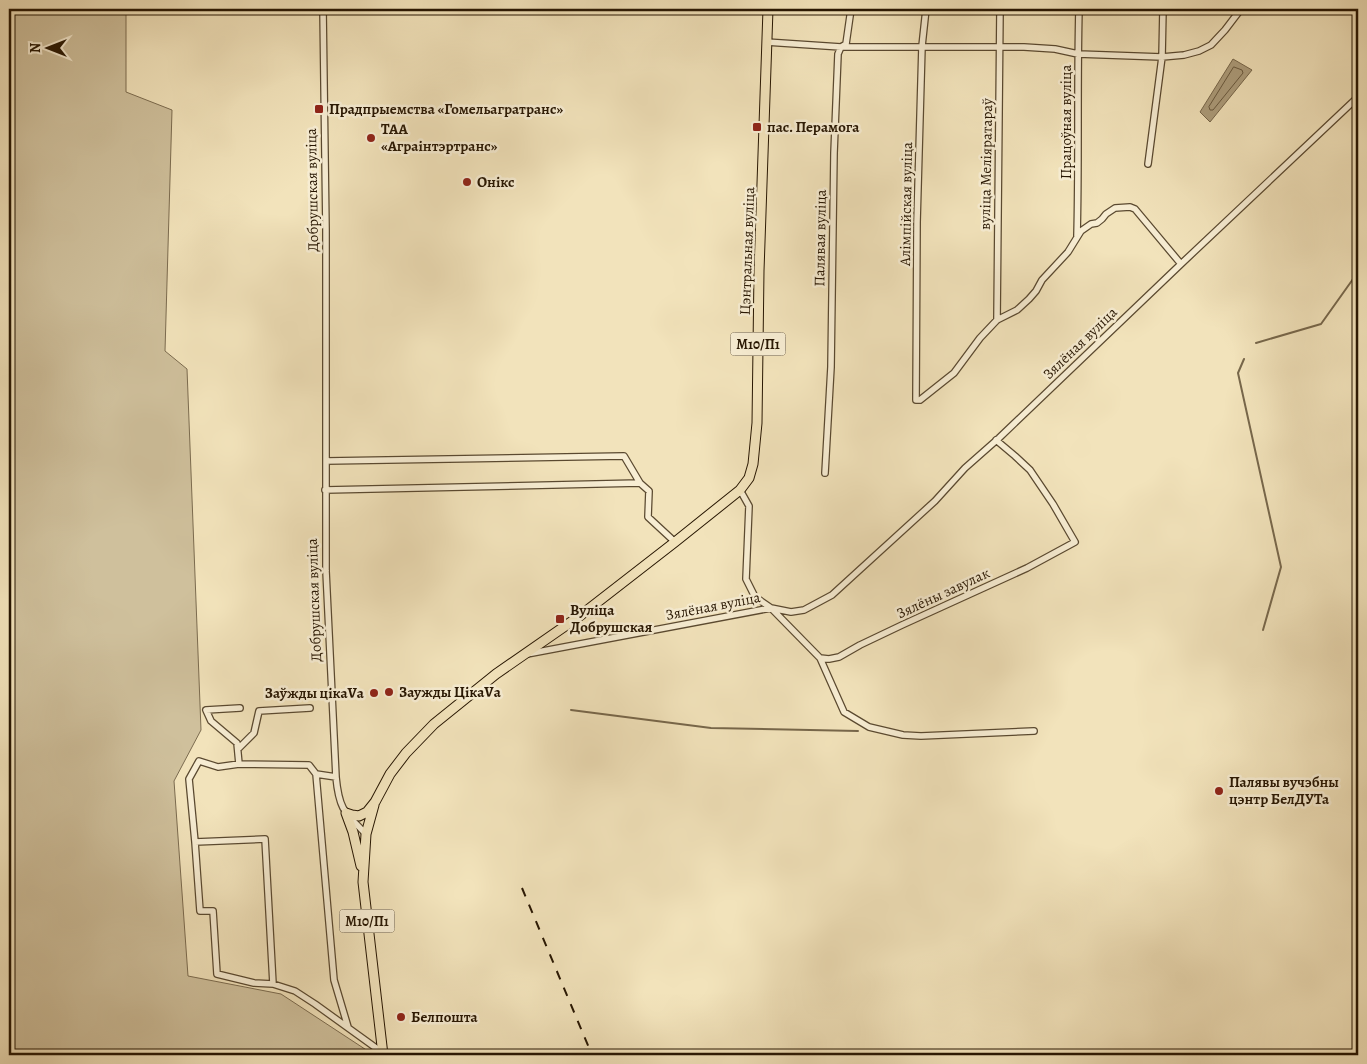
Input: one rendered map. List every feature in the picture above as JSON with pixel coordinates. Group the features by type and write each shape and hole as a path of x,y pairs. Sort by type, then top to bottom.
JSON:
{"main road":[{"name":"Цэнтральная вуліца","path":"522,655 598,602 675,542 740,490 749,478 753,464 756,423 768,9"},
{"name":"М10/П1","path":"383,1054 363,882 366,834 375,802 390,774 416,741 451,710 522,655"},
{"path":"346,813 352,816 359,816 367,812 375,802"},
{"path":"346,813 360,858 363,882"}],"street":[{"name":"Добрушская вуліца","path":"323,9 326,230 326,571 336,777 340,803 346,813 366,834"},
{"name":"Палявая вуліца","path":"825,473 831,367 834,153 838,54 841,47 846,44 851,9"},
{"name":"Алімпійская вуліца","path":"926,9 922,46 916,400 920,400 954,373 980,338 997,320"},
{"name":"вуліца Меліяратараў","path":"997,320 1000,9"},
{"name":"Працоўная вуліца","path":"1078,236 1079,9"},
{"path":"1148,164 1162,57 1163,9"},
{"path":"766,42 841,47 922,46 1055,49 1078,54 1162,57 1184,55 1199,51 1210,45 1226,30 1240,9"},
{"name":"Зялёная вуліца","path":"522,655 771,608 791,612 804,610 832,595 935,501 965,468 1358,98"},
{"path":"997,320 1017,310 1029,299 1042,280 1068,252 1086,227 1097,223 1115,208 1130,207 1135,209 1181,264"},
{"name":"Зялёны завулак","path":"820,658 839,657 902,625 1027,568 1075,542 1030,470 996,440"},
{"path":"326,461 624,456 640,483 649,491 648,517 675,542"},
{"path":"325,490 640,483"},
{"path":"740,490 749,506 746,579 755,597 771,608 820,658 844,712 869,727 904,735 921,736 1034,731"},
{"path":"239,764 237,743 211,721 206,710 240,708"},
{"path":"238,749 254,733 259,711 310,708"},
{"path":"348,1027 334,980 316,774 308,765 239,764 218,767 199,761 189,779 200,910 213,911 217,974 254,983 273,984 295,991 348,1027 383,1054"},
{"path":"316,774 336,777"},
{"path":"195,842 264,839 273,984"}],"shaded area":[{"path":"9,9 126,9 126,92 172,110 165,351 187,369 201,730 174,781 188,976 281,994 374,1055 9,1055"},
{"path":"217,9 295,9 295,12"}],"water":[{"path":"1233,59 1252,70 1210,122 1200,112"}],"waterway":[{"path":"1256,343 1321,324 1358,272"},
{"path":"1244,359 1238,373 1281,567 1263,630"},
{"path":"571,710 711,728 858,731"}],"railway":[{"path":"522,888 592,1055"}],"place":[{"name":"Прадпрыемства «Гомельагратранс»","path":"319,109"},
{"name":"пас. Перамога","path":"757,127"},
{"name":"ТАА «Аграінтэртранс»","path":"371,138"},
{"name":"Онікс","path":"467,182"},
{"name":"Вуліца Добрушская","path":"560,619"},
{"name":"Заужды ЦікаVа","path":"389,692"},
{"name":"Заўжды цікаVа","path":"374,693"},
{"name":"Палявы вучэбны цэнтр БелДУТа","path":"1219,791"},
{"name":"Белпошта","path":"401,1017"}]}
